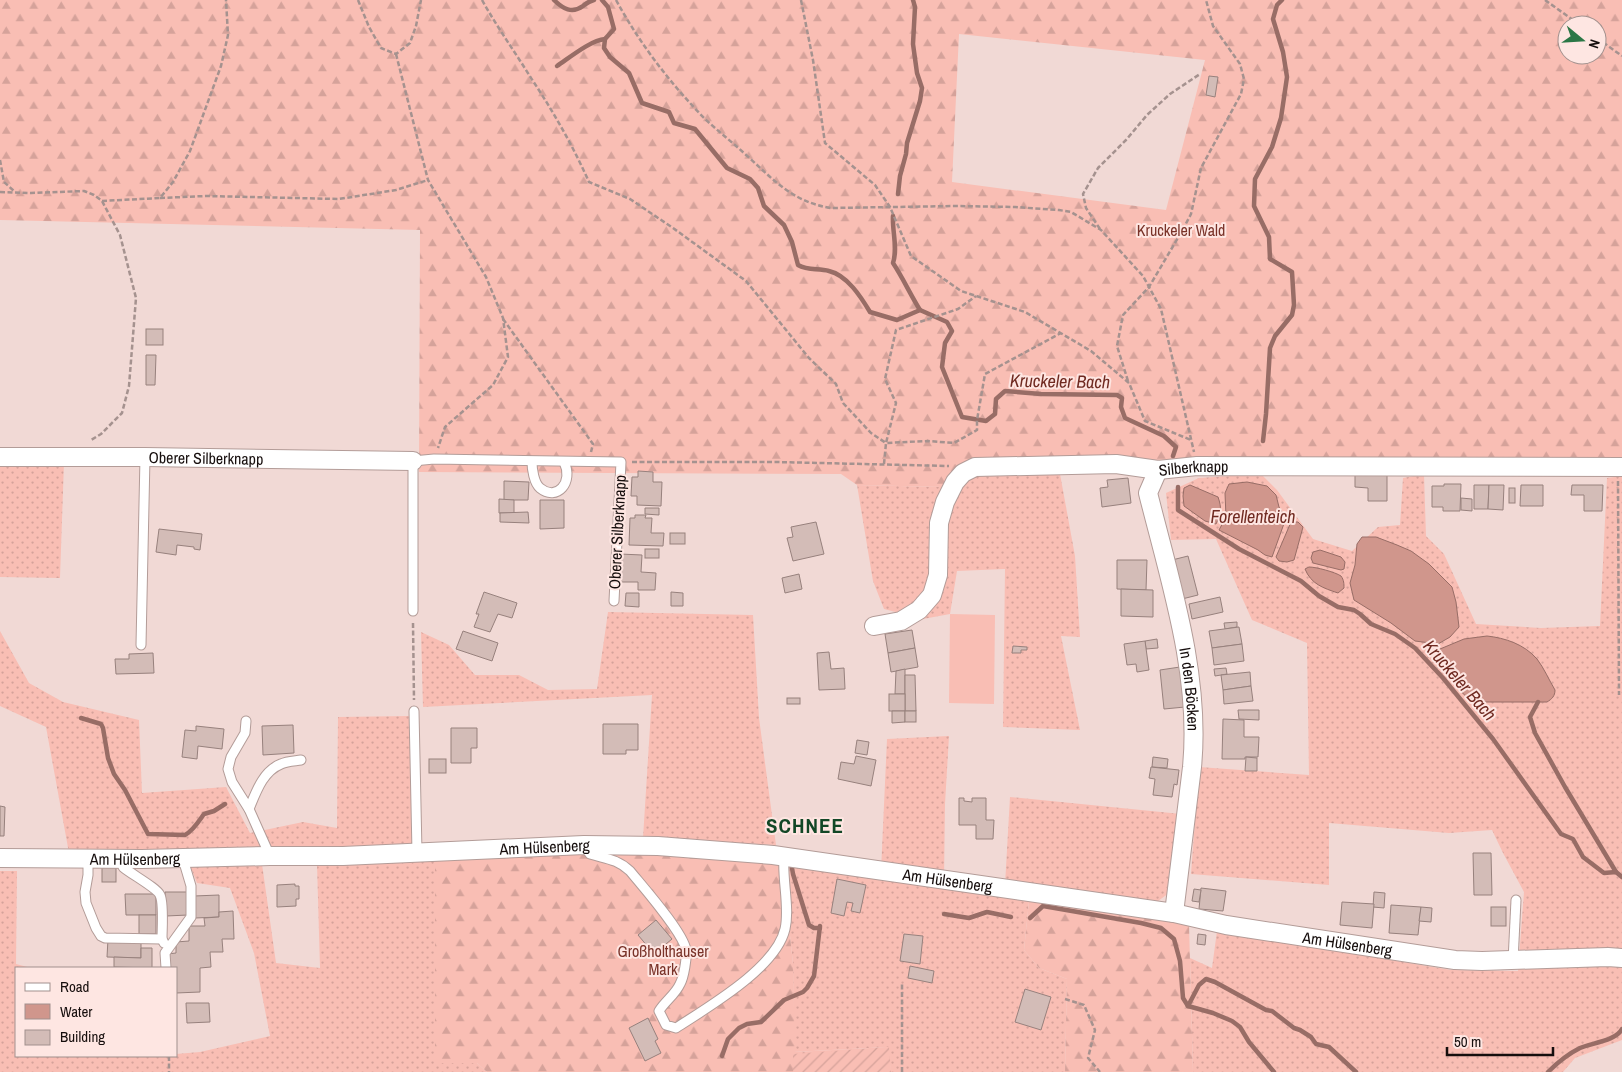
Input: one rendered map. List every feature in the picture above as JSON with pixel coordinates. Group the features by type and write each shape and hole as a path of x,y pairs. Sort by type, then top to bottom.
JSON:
{"street":[{"name":"Oberer Silberknapp","path":"0,457 413,461"},
{"name":"Silberknapp","path":"975,468 1116,464 1158,470 1197,466 1620,467"},
{"path":"874,626 901,621 919,610 932,595 938,576 939,523 945,502 954,482 963,473 975,468"},
{"name":"In den Böcken","path":"1158,470 1148,493 1184,642 1194,715 1193,757 1174,913"},
{"name":"Am Hülsenberg","path":"0,858 183,859 343,856 584,845 711,849 784,856 1174,913 1226,925 1455,960 1513,961 1622,958"}],"lane":[{"path":"142,644 145,457"},
{"name":"Oberer Silberknapp","path":"413,461 434,459 621,462 614,600"},
{"path":"413,461 414,611"},
{"path":"532,462 537,484 541,489 555,492 566,483 568,469 564,462"},
{"path":"414,712 417,852"},
{"path":"246,721 245,733 231,757 228,769 232,782 248,808 270,856"},
{"path":"248,808 266,774 281,764 302,760"},
{"path":"584,845 590,854 621,863 630,871 680,934 686,950 681,984 659,1011 666,1025 676,1028 744,982 774,954 785,930 784,856"},
{"path":"88,859 86,903 101,936 105,938 162,939"},
{"path":"123,859 123,867 156,890 160,896 162,939 168,949"},
{"path":"166,967 165,953 191,917 191,886 183,859"},
{"path":"1513,961 1516,900"}],"path":[{"path":"160,198 173,182 190,151 220,66 228,35 226,0"},
{"path":"358,0 369,27 381,48 396,54"},
{"path":"396,54 410,43 416,26 421,0"},
{"path":"482,0 495,24 565,133 589,182 630,199 746,280 809,358 836,384 843,403 871,433 886,443 928,441 954,443 978,430 977,420 985,374 1061,333"},
{"path":"616,0 649,54 668,79 706,120 782,186 800,199 831,208 1015,207 1059,210 1071,212 1100,230"},
{"path":"801,0 814,60 825,143 875,185 890,207 912,256 961,291 1025,312 1061,333 1091,351 1129,383"},
{"path":"1200,74 1170,94 1147,115 1126,140 1098,168 1083,194 1086,208 1100,230 1144,276 1149,287 1161,309 1191,440 1145,421 1129,383 1117,346 1123,315 1149,287 1191,214 1201,168 1241,94 1244,79 1240,64 1213,26 1206,0"},
{"path":"1545,0 1566,15"},
{"path":"1607,45 1622,56"},
{"path":"396,54 428,180 486,277 502,318 508,357 493,385 445,427 434,459"},
{"path":"0,160 4,182 15,192"},
{"path":"102,201 206,196 339,198 396,190 428,180"},
{"path":"0,192 84,191 102,201 120,235 136,298 129,386 122,413 101,434 87,443"},
{"path":"884,464 886,443 896,403 885,379 896,330 958,309 976,296"},
{"path":"502,318 593,444 589,462"},
{"path":"621,462 776,462 975,468"},
{"path":"1619,695 1620,467"},
{"path":"414,611 414,712"},
{"path":"902,983 902,1072"},
{"path":"1066,998 1084,1005 1095,1030 1088,1058 1100,1072"},
{"path":"169,1057 169,1072"}],"green space":[{"name":"Kruckeler Wald","path":"0,0 1622,0 1622,462 971,463 949,475 942,487 857,485 841,474 419,472 420,230 0,220","holes":["959,34 1205,60 1166,210 952,182"]},
{"path":"0,462 64,462 60,578 0,577"},
{"path":"971,463 1058,463 1075,556 1080,637 1061,636 1080,730 1003,727 1005,569 957,571 950,614 923,619 884,609 873,581 857,485 942,487 949,475"},
{"path":"1261,474 1277,490 1313,539 1352,551 1378,527 1400,525 1403,478 1424,474 1426,536 1444,554 1476,624 1541,628 1600,626 1607,478 1622,476 1622,1040 1575,1058 1563,1072 1193,1072 1190,958 1212,968 1217,931 1451,970 1518,971 1524,892 1492,830 1449,833 1329,823 1329,885 1191,874 1199,767 1309,775 1307,643 1252,620 1216,539 1171,540 1166,493 1199,478"},
{"path":"608,612 753,615 759,718 776,845 643,838 652,695 423,707 421,632 449,645 475,675 519,675 548,690 597,689"},
{"path":"950,614 995,615 994,704 949,703"},
{"path":"0,631 29,683 63,702 139,720 142,793 226,787 250,833 303,822 337,828 338,717 410,716 414,846 262,864 276,963 320,968 317,864 435,855 435,1063 477,1063 487,1072 0,1072 0,871 17,871 16,964 27,967 15,967 15,1057 178,1057 178,1054 200,1052 270,1036 254,953 230,888 197,883 185,853 69,853 46,727 0,706"},
{"path":"949,736 945,804 944,881 881,871 887,739"},
{"path":"1010,797 1181,814 1169,893 1154,904 1005,885"},
{"name":"Großholthauser Mark","path":"670,849 790,862 789,926 793,964 795,1052 889,1047 891,1072 487,1072 477,1063 435,1063 435,855"},
{"path":"790,862 1029,901 1024,950 1039,968 1067,979 1065,1072 891,1072 888,1047 794,1052 793,964 789,926"},
{"path":"1029,901 1081,906 1189,924 1193,1072 1065,1072 1067,979 1039,968 1024,950"},
{"path":"889,1047 891,1072 793,1072 793,1054"}],"water":[{"name":"Forellenteich","path":"1247,482 1267,486 1276,495 1279,507 1286,518 1272,557 1219,530 1226,517 1225,493 1229,484"},
{"name":"Forellenteich","path":"1190,485 1218,497 1220,511 1216,524 1205,521 1184,506 1184,488"},
{"name":"Forellenteich","path":"1291,522 1298,522 1303,527 1294,560 1287,562 1279,561 1276,557"},
{"path":"1362,537 1376,537 1411,551 1429,564 1452,587 1459,627 1450,637 1438,644 1415,641 1391,623 1354,600 1350,583 1355,565 1357,544"},
{"path":"1320,550 1341,557 1345,562 1344,569 1341,570 1313,563 1311,558 1313,552"},
{"path":"1309,567 1341,576 1344,588 1338,593 1318,585 1305,569"},
{"path":"1487,636 1501,638 1514,643 1532,654 1542,666 1555,690 1552,698 1547,702 1478,702 1468,699 1452,681 1436,656 1440,649 1464,639"}],"building":[{"path":"1209,76 1218,77 1215,97 1206,95"},
{"path":"146,329 163,329 163,345 146,345"},
{"path":"146,355 156,355 155,385 146,385"},
{"path":"638,471 653,472 653,482 662,482 661,506 637,505 637,496 631,496 632,477 638,477"},
{"path":"1355,474 1387,475 1387,501 1368,501 1368,488 1355,487"},
{"path":"1128,478 1131,503 1102,507 1100,488 1108,487 1107,480"},
{"path":"504,481 529,482 528,500 504,500"},
{"path":"1444,484 1461,484 1460,511 1443,511 1443,507 1432,507 1432,486 1444,486"},
{"path":"1474,485 1489,485 1488,509 1474,509"},
{"path":"1489,485 1504,485 1503,510 1488,509"},
{"path":"1521,485 1543,485 1543,506 1520,506"},
{"path":"1572,485 1603,485 1602,511 1584,511 1584,495 1571,495"},
{"path":"1509,488 1515,488 1515,503 1509,503"},
{"path":"1461,498 1472,499 1472,511 1461,510"},
{"path":"499,499 514,500 514,513 499,513"},
{"path":"540,500 564,500 564,528 540,529"},
{"path":"645,508 659,508 659,515 645,514"},
{"path":"528,512 529,523 500,522 500,513"},
{"path":"635,515 646,515 645,518 652,518 651,533 664,533 663,546 629,545 630,518 635,518"},
{"path":"816,522 824,554 793,561 787,538 793,537 791,527"},
{"path":"159,529 202,534 200,550 194,549 194,547 177,545 176,555 156,552"},
{"path":"670,533 685,533 685,544 670,544"},
{"path":"645,549 659,549 659,558 645,558"},
{"path":"620,554 642,555 641,572 656,573 655,590 638,590 638,582 619,582"},
{"path":"1188,556 1198,595 1182,599 1172,560"},
{"path":"1117,560 1147,560 1146,590 1117,589"},
{"path":"799,574 802,589 785,593 782,578"},
{"path":"1121,589 1153,590 1153,617 1121,616"},
{"path":"484,592 517,603 512,618 498,614 490,632 474,627 479,614 476,614"},
{"path":"671,592 683,593 683,606 671,606"},
{"path":"626,593 639,593 639,607 625,606"},
{"path":"1220,597 1223,612 1192,619 1189,604"},
{"path":"1237,622 1237,627 1225,629 1224,623"},
{"path":"1239,627 1242,644 1212,648 1209,631"},
{"path":"912,630 915,648 888,653 885,634"},
{"path":"463,631 498,643 492,661 456,649"},
{"path":"1157,639 1158,648 1146,649 1145,641"},
{"path":"1145,641 1149,670 1137,672 1136,664 1127,665 1124,644"},
{"path":"1242,644 1244,661 1214,665 1212,648"},
{"path":"1013,646 1027,647 1027,650 1021,650 1021,653 1012,653"},
{"path":"915,648 918,667 891,672 888,653"},
{"path":"829,652 831,669 844,668 845,689 819,690 817,653"},
{"path":"153,653 154,673 116,674 115,659 129,659 129,654"},
{"path":"1180,667 1185,707 1164,709 1160,670"},
{"path":"1226,668 1227,674 1215,676 1214,669"},
{"path":"905,669 905,694 895,694 896,671"},
{"path":"1250,672 1251,686 1223,690 1221,675"},
{"path":"905,675 915,675 916,711 905,711"},
{"path":"1251,686 1253,701 1224,704 1223,690"},
{"path":"889,694 905,694 905,711 889,711"},
{"path":"787,698 800,698 800,704 787,704"},
{"path":"1238,710 1259,710 1259,720 1239,719"},
{"path":"892,711 905,711 905,722 892,723"},
{"path":"905,711 916,711 916,722 905,722"},
{"path":"1223,719 1244,720 1244,737 1259,737 1258,757 1222,759"},
{"path":"603,724 638,724 638,750 626,750 626,754 603,754"},
{"path":"293,725 294,753 263,755 262,726"},
{"path":"196,726 224,729 222,749 198,746 197,759 182,757 185,730 196,731"},
{"path":"451,728 477,728 477,748 471,748 471,763 451,763"},
{"path":"857,740 869,742 867,755 855,753"},
{"path":"856,756 876,760 871,786 838,779 841,762 854,764"},
{"path":"1153,757 1168,759 1167,768 1152,767"},
{"path":"1246,757 1257,758 1257,771 1245,771"},
{"path":"429,759 446,759 446,773 429,773"},
{"path":"1151,767 1179,770 1177,785 1174,784 1172,797 1153,795 1155,779 1149,778"},
{"path":"959,798 972,802 972,798 986,798 986,820 994,820 993,839 976,839 976,825 959,825"},
{"path":"0,806 5,807 4,836 0,836"},
{"path":"1473,853 1491,853 1492,895 1474,895"},
{"path":"102,866 116,866 116,882 102,882"},
{"path":"837,879 866,885 860,913 851,911 853,903 847,902 844,916 831,913"},
{"path":"295,884 295,886 299,886 299,899 296,899 296,906 277,907 277,885"},
{"path":"1201,888 1226,891 1223,911 1199,909"},
{"path":"1194,889 1201,890 1199,902 1192,901"},
{"path":"165,892 187,892 188,915 166,916"},
{"path":"1374,892 1385,893 1384,908 1373,907"},
{"path":"125,894 156,894 156,915 126,915"},
{"path":"219,895 219,917 195,918 194,896"},
{"path":"1342,902 1374,904 1372,928 1340,925"},
{"path":"1391,905 1421,907 1418,935 1389,933"},
{"path":"1421,907 1432,908 1431,922 1419,921"},
{"path":"1491,907 1506,907 1506,926 1491,926"},
{"path":"233,911 234,939 222,939 223,952 210,952 211,967 200,968 200,992 178,993 178,967 168,967 167,954 176,953 176,942 189,941 189,926 205,926 204,918 219,917 219,912"},
{"path":"139,915 156,915 156,934 139,934"},
{"path":"656,920 672,939 654,954 638,935"},
{"path":"904,934 923,936 920,964 900,961"},
{"path":"1198,934 1206,935 1205,945 1197,944"},
{"path":"108,939 141,940 141,958 107,957"},
{"path":"141,948 152,948 152,967 114,967 114,957 141,958"},
{"path":"910,966 934,971 932,983 908,978"},
{"path":"1025,989 1051,997 1041,1030 1015,1022"},
{"path":"186,1003 209,1003 210,1022 187,1023"},
{"path":"648,1018 658,1039 655,1041 661,1053 645,1061 629,1028"}],"waterway":[{"name":"Kruckeler Bach","path":"554,0 564,8 571,10 575,10 594,0"},
{"name":"Kruckeler Bach","path":"602,0 608,7 614,29 605,39 604,48 610,57 629,73 642,103 669,112 674,123 695,129 727,168 750,179 758,188 764,206 784,225 792,242 798,265 836,273 858,293 870,312 897,320 920,310 947,322 952,331 945,343 942,367 962,417 986,421 995,414 996,399 1005,391 1041,394 1117,395 1122,398 1121,407 1125,418 1164,436 1176,447 1173,456"},
{"path":"898,194 907,143 922,88 917,73 913,44 915,7 913,0"},
{"path":"1263,441 1270,348 1275,336 1292,315 1294,305 1292,272 1270,259 1269,237 1254,206 1255,179 1272,147 1281,118 1287,77 1283,52 1273,19 1277,5 1282,0"},
{"path":"557,66 587,46 605,39"},
{"path":"893,216 895,251 893,263 920,310"},
{"name":"Kruckeler Bach","path":"1178,487 1178,510 1239,549 1301,581 1319,596 1338,607 1354,610 1371,624 1395,634 1415,648 1443,678 1493,739 1561,834 1573,839 1583,857 1604,873 1616,872 1622,877"},
{"path":"1538,702 1530,717 1535,733 1616,872"},
{"path":"81,718 101,724 108,758 114,774 125,790 148,834 185,835 204,814 214,811 225,804"},
{"path":"792,868 809,925 814,928 820,928"},
{"path":"1030,918 1043,906 1161,928 1174,939 1180,961 1183,998 1188,1006 1213,1013 1232,1021 1240,1027 1249,1042 1274,1072"},
{"path":"944,914 969,918 987,912 1011,917"},
{"path":"722,1056 728,1039 739,1028 747,1024 761,1022 784,1000 803,992 807,988 814,976 820,926"},
{"path":"1188,1006 1199,985 1206,979 1215,982 1266,1010 1272,1011 1294,1028 1311,1037 1316,1044 1329,1047 1356,1072"},
{"path":"1548,1072 1576,1050 1609,1039 1622,1029"}],"district":[{"name":"SCHNEE","path":"805,825"}]}
